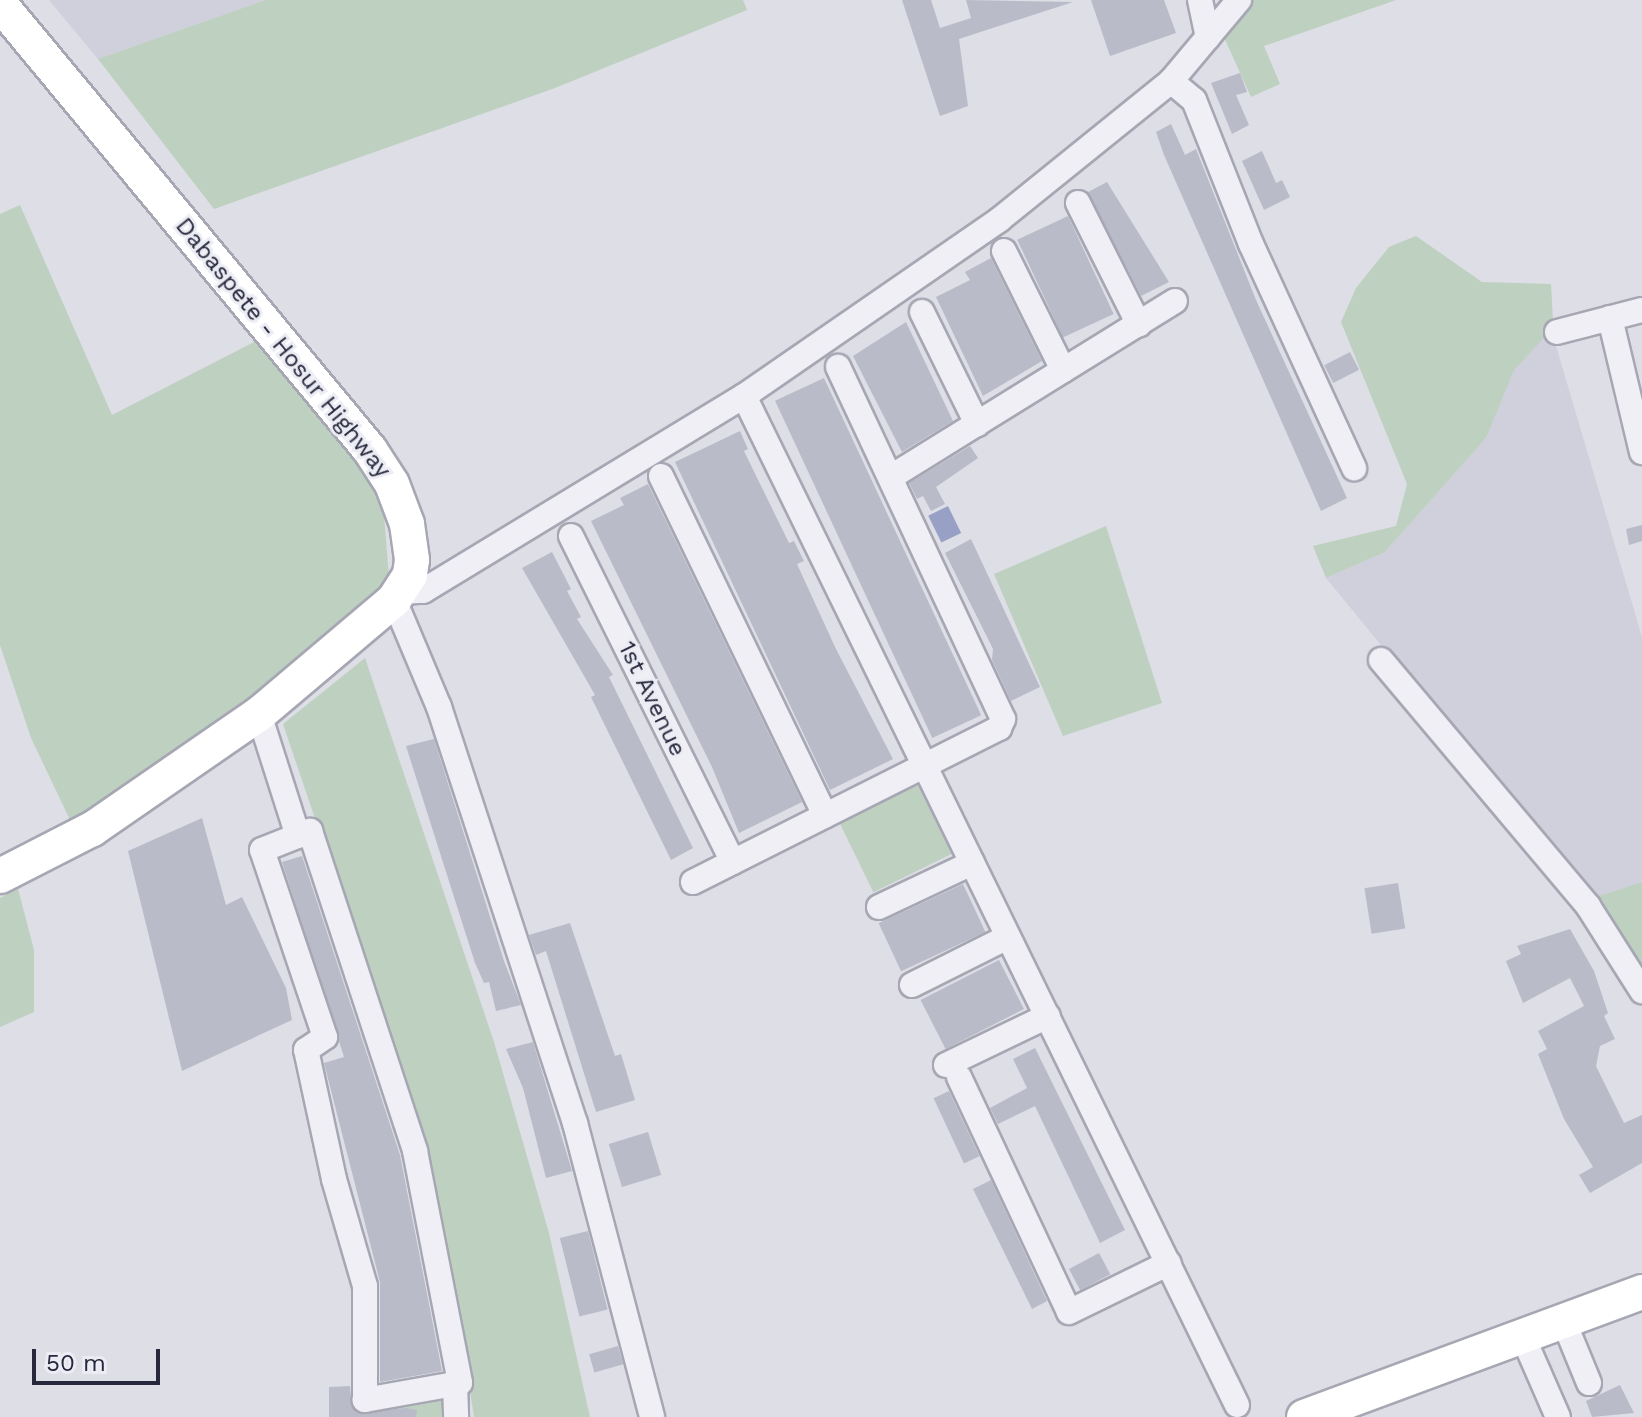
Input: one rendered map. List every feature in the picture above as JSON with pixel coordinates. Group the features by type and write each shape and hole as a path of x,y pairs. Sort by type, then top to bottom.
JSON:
{"highway":[{"name":"Dabaspete - Hosur Highway","path":"0,4 370,450 392,484 407,524 412,560 397,596"},
{"path":"0,876 92,829 259,714 397,596"},
{"path":"1304,1417 1642,1292"}],"street":[{"path":"1200,0 1208,37"},
{"path":"652,1417 575,1123 439,707 397,596 423,591 744,396 999,220 1171,81 1239,0"},
{"path":"1171,81 1194,100 1251,244 1354,468"},
{"path":"1078,203 1139,325"},
{"path":"1004,251 1063,370"},
{"path":"891,477 1175,301"},
{"path":"1557,332 1642,310"},
{"path":"922,312 977,424"},
{"path":"1610,318 1642,452"},
{"path":"693,882 999,728 1003,710 838,367"},
{"path":"744,396 1237,1405"},
{"path":"661,476 825,816"},
{"name":"1st Avenue","path":"571,536 733,862"},
{"path":"1381,660 1588,906 1642,991"},
{"path":"259,714 298,836"},
{"path":"310,831 415,1151 454,1334 460,1383 365,1400 365,1286 334,1179 306,1050 325,1037 262,850 298,836 310,831"},
{"path":"879,907 972,863"},
{"path":"912,985 1008,937"},
{"path":"1048,1016 953,1071 1069,1312 1169,1263"},
{"path":"1564,1322 1589,1383"},
{"path":"1523,1337 1558,1417"},
{"path":"455,1384 456,1417"}],"shaded area":[{"path":"49,0 265,0 98,59"},
{"path":"1543,339 1554,339 1642,637 1642,882 1589,899 1326,578 1385,552 1486,438 1513,370"}],"green space":[{"path":"265,0 743,0 747,10 555,88 214,209 98,59"},
{"path":"1251,0 1396,0 1264,46 1280,84 1251,97 1223,35"},
{"path":"20,205 112,415 258,340 382,490 390,590 236,718 72,824 31,738 0,645 0,214"},
{"path":"1416,236 1482,282 1551,284 1554,339 1543,339 1514,370 1486,438 1385,552 1326,578 1313,546 1396,526 1407,484 1341,322 1356,288 1389,247"},
{"path":"1106,526 1162,703 1063,736 994,574"},
{"path":"365,658 494,1042 549,1233 590,1417 474,1417 462,1339 371,984 283,724"},
{"path":"917,783 952,854 873,892 839,821"},
{"path":"1642,882 1642,972 1589,899"},
{"path":"18,889 34,950 34,1012 0,1027 0,898"},
{"path":"446,1400 448,1417 346,1417 355,1410 374,1413"}],"water":[{"path":"948,506 961,533 941,543 928,516"}],"building":[{"path":"902,0 931,0 940,28 971,18 966,0 1073,2 959,39 968,106 940,116"},
{"path":"1091,0 1164,0 1176,33 1110,56"},
{"path":"1240,73 1247,92 1236,95 1249,125 1232,134 1211,83"},
{"path":"1171,124 1185,155 1196,149 1256,300 1347,498 1321,511 1164,155 1156,132"},
{"path":"1262,151 1276,183 1282,180 1290,197 1264,210 1242,161"},
{"path":"1107,182 1169,282 1141,296 1088,192"},
{"path":"1068,216 1114,314 1063,338 1017,240"},
{"path":"991,258 1042,361 983,396 936,297 970,280 965,272"},
{"path":"906,322 953,421 902,452 853,356"},
{"path":"1350,352 1359,370 1333,383 1324,365"},
{"path":"824,378 981,715 932,738 775,401"},
{"path":"740,431 748,449 744,451 789,543 794,541 804,561 797,564 836,649 893,759 830,790 675,462"},
{"path":"970,446 978,458 936,487 945,504 931,511 923,496 917,499 909,483"},
{"path":"648,484 802,802 739,833 712,767 591,521 624,505 620,498"},
{"path":"1642,525 1642,541 1629,545 1626,529"},
{"path":"971,539 1040,687 1011,701 992,660 993,649 945,553"},
{"path":"552,552 571,589 567,591 581,617 577,619 613,675 609,677 693,848 671,860 591,697 595,695 522,568"},
{"path":"434,739 504,961 521,1005 496,1011 489,982 484,983 475,963 406,746"},
{"path":"202,818 226,905 242,897 286,988 292,1020 182,1071 128,851"},
{"path":"302,856 400,1155 442,1371 380,1382 380,1282 324,1063 344,1057 282,862"},
{"path":"1398,883 1405,928 1372,934 1364,888"},
{"path":"963,884 985,932 901,971 879,923"},
{"path":"570,923 615,1056 621,1054 635,1100 596,1112 546,951 536,955 529,935"},
{"path":"1570,929 1594,971 1608,1013 1604,1016 1615,1039 1600,1046 1596,1066 1624,1123 1642,1115 1642,1163 1590,1193 1579,1175 1593,1167 1564,1119 1538,1054 1547,1049 1538,1031 1584,1006 1570,978 1523,1003 1506,961 1521,954 1517,946"},
{"path":"999,960 1024,1009 946,1049 921,1000"},
{"path":"533,1042 572,1171 546,1178 523,1088 506,1049"},
{"path":"1035,1048 1125,1230 1100,1243 1035,1106 998,1124 990,1108 1027,1088 1013,1059"},
{"path":"949,1091 979,1156 964,1163 934,1098"},
{"path":"648,1132 661,1175 622,1187 609,1144"},
{"path":"991,1180 1047,1301 1032,1309 973,1189"},
{"path":"588,1231 608,1310 579,1317 560,1238"},
{"path":"1099,1253 1110,1274 1080,1290 1069,1269"},
{"path":"618,1346 623,1364 594,1373 589,1354"},
{"path":"1620,1385 1634,1413 1592,1417 1586,1401"},
{"path":"350,1386 352,1407 358,1413 406,1408 417,1410 416,1417 329,1417 329,1387"}]}
